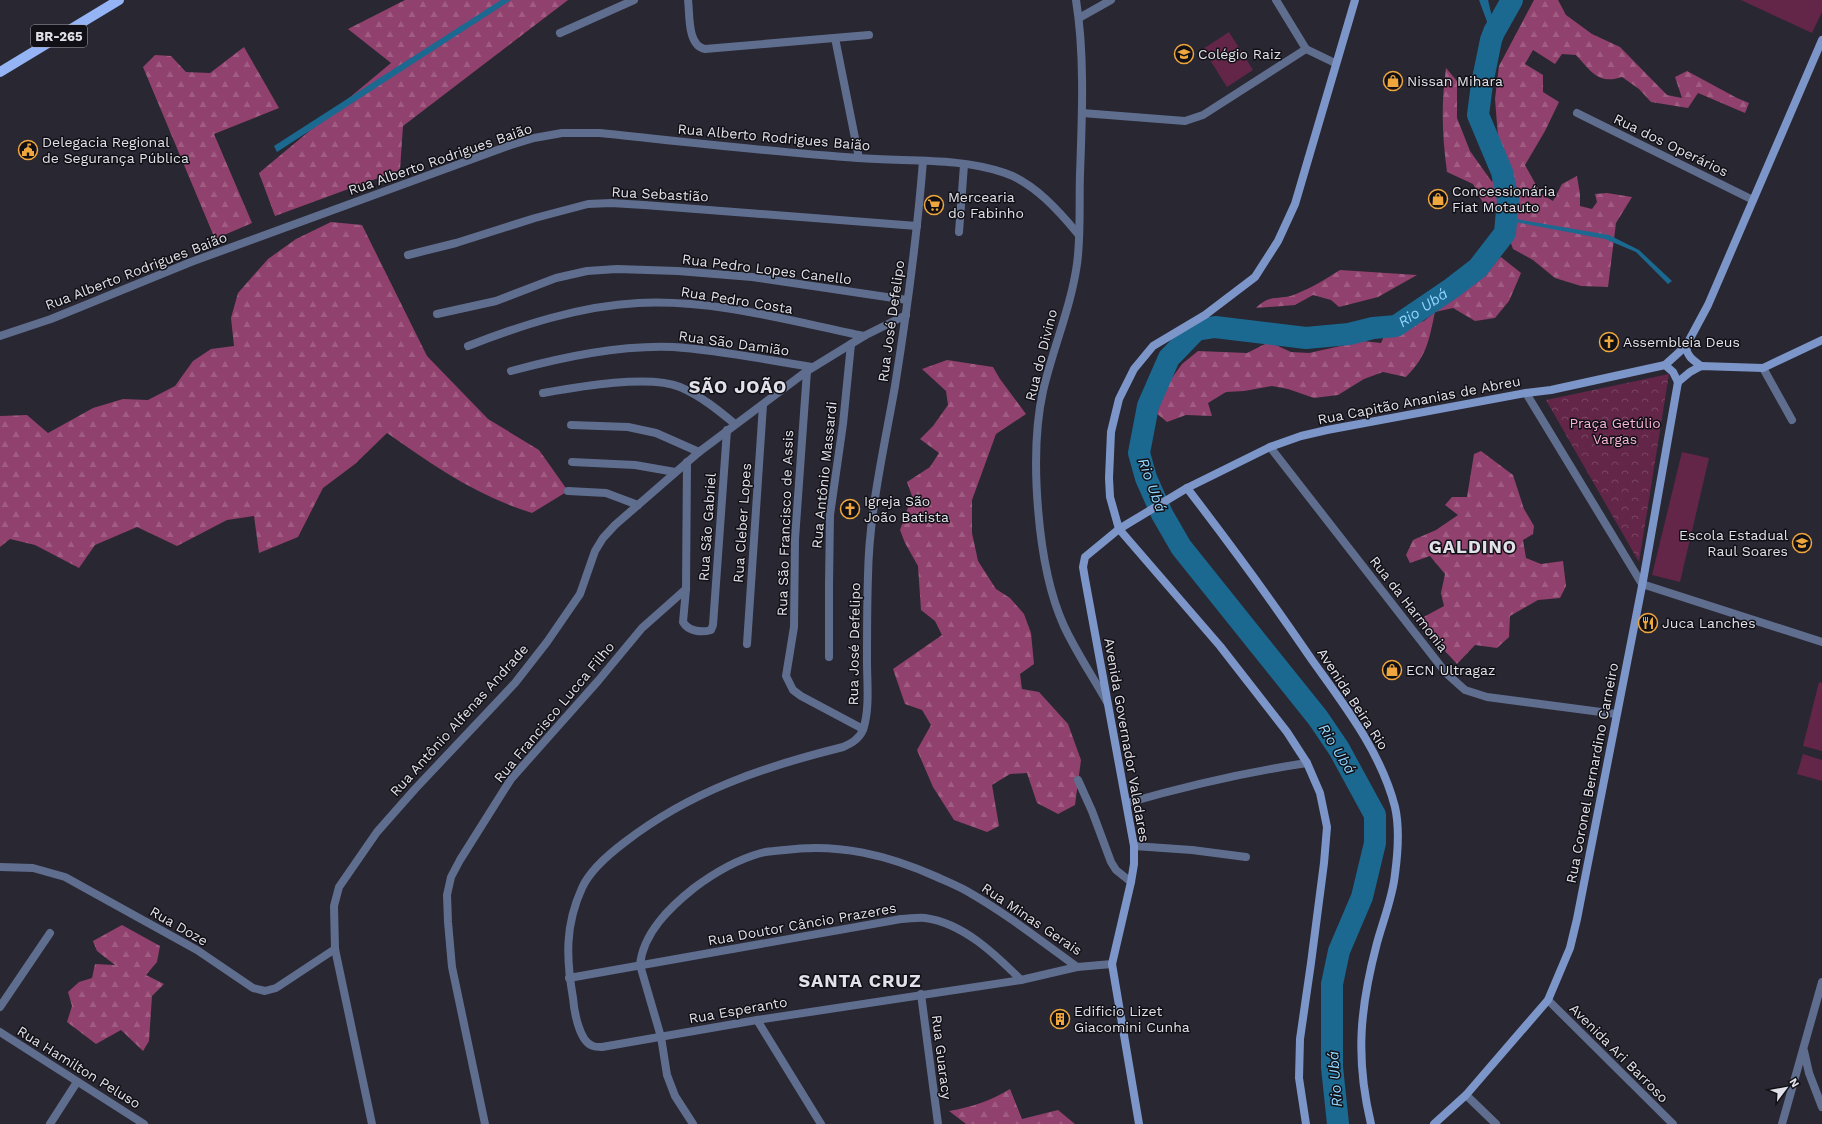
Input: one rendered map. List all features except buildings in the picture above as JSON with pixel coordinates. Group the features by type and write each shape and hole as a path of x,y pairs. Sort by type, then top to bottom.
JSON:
{"main road":[{"name":"BR-265","path":"0,72 118,0"},
{"path":"1306,1124 1299,1078 1300,1039 1312,963 1327,827 1320,793 1307,763 1287,732 1220,646 1119,529 1110,497 1109,478 1111,432 1119,399 1134,369 1153,346 1196,321 1255,277 1278,241 1295,204 1354,0"},
{"path":"1822,40 1708,305 1686,346 1665,365 1673,372 1678,382 1690,372 1702,366 1763,368 1822,340"},
{"path":"1686,346 1686,353 1689,357 1702,366"},
{"name":"Rua Capitão Ananias de Abreu","path":"1176,494 1270,446 1326,430 1526,393 1551,390 1665,365"},
{"name":"Rua Coronel Bernardino Carneiro","path":"1434,1124 1466,1095 1503,1054 1548,1000 1570,948 1577,919 1642,584 1678,382"},
{"name":"Avenida Beira Rio","path":"1187,488 1263,588 1359,728 1379,762 1395,808 1398,840 1395,877 1366,988 1360,1034 1362,1078 1371,1124"},
{"name":"Avenida Governador Valadares","path":"1139,1124 1112,964 1131,882 1134,864 1134,846 1085,579 1084,562 1088,554 1101,546 1119,529 1176,494"}],"street":[{"path":"560,33 634,0"},
{"path":"688,0 692,35 696,45 700,48 714,49 869,35"},
{"name":"Rua do Divino","path":"1076,0 1079,18 1082,113 1077,265 1043,391 1036,442 1037,483 1041,530 1050,582 1064,625 1107,703"},
{"path":"1079,18 1111,0"},
{"path":"1276,0 1306,49 1335,63"},
{"path":"835,38 859,158"},
{"path":"1082,113 1176,120 1193,119 1203,115 1306,49"},
{"name":"Rua dos Operários","path":"1577,113 1753,200"},
{"name":"Rua Alberto Rodrigues Baião","path":"0,336 51,318 191,262 534,138 562,133 600,133 859,158 923,161 976,166 1006,173 1035,190 1057,209 1078,234"},
{"name":"Rua José Defelipo","path":"863,729 867,703 868,554 872,517 906,316 918,226 923,161"},
{"path":"959,232 964,165"},
{"name":"Rua Sebastião","path":"408,255 456,243 542,216 588,204 644,205 918,226"},
{"name":"Rua Pedro Lopes Canello","path":"438,314 496,301 556,278 586,271 618,269 678,271 752,278 907,300"},
{"name":"Rua Pedro Costa","path":"468,346 500,334 552,318 595,308 638,303 686,304 728,309 864,336"},
{"name":"Rua Antônio Alfenas Andrade","path":"372,1124 335,948 334,906 339,887 378,832 410,794 515,682 547,642 580,594 594,551 603,538 687,462 727,430 810,369 864,336 906,316"},
{"name":"Rua Antônio Massardi","path":"829,657 830,515 843,424 850,344"},
{"name":"Rua São Damião","path":"511,371 566,356 672,347 810,369"},
{"path":"1763,368 1792,420"},
{"name":"Rua São Francisco de Assis","path":"810,369 795,539 794,627 786,676 793,690 801,696 863,729"},
{"path":"543,393 610,384 653,382 678,386 699,397 735,424"},
{"path":"1526,393 1642,584 1822,642"},
{"name":"Rua Cleber Lopes","path":"747,644 763,405"},
{"path":"571,425 628,427 656,433 700,452"},
{"name":"Rua São Gabriel","path":"686,589 683,616 685,626 691,630 710,630 713,625 727,430"},
{"name":"Rua da Harmonia","path":"1270,446 1456,684 1465,690 1487,697 1616,714"},
{"path":"572,462 635,464 675,472"},
{"path":"686,589 687,462"},
{"path":"568,491 606,494 638,505"},
{"name":"Rua Francisco Lucca Filho","path":"485,1124 452,967 447,895 451,877 460,860 511,779 598,681 642,628 686,589"},
{"path":"570,978 568,934 574,907 583,886 598,866 616,849 665,814 699,795 740,778 843,748 853,742 863,729"},
{"path":"1127,803 1208,781 1307,763"},
{"path":"1078,780 1092,811 1111,862 1116,870 1131,882"},
{"path":"1134,846 1192,850 1246,857"},
{"name":"Rua Minas Gerais","path":"693,1124 675,1096 666,1075 661,1037 640,965 641,954 648,937 665,915 681,898 705,880 728,866 761,853 803,848 846,849 884,856 920,869 964,889 1011,918 1077,967 1112,964"},
{"name":"Rua Doze","path":"0,866 34,868 65,877 197,950 253,988 265,991 276,988 335,948"},
{"name":"Rua Doutor Câncio Prazeres","path":"570,978 893,920 925,918 946,923 966,934 985,947 1021,980"},
{"path":"0,1007 50,933"},
{"name":"Rua Esperanto","path":"570,978 574,1009 582,1036 587,1043 593,1046 611,1046 757,1020 1021,980 1077,967"},
{"path":"1782,1124 1822,982"},
{"name":"Rua Guaracy","path":"921,994 938,1124"},
{"name":"Avenida Ari Barroso","path":"1548,1000 1673,1124"},
{"path":"757,1020 821,1124"},
{"name":"Rua Hamilton Peluso","path":"0,1032 144,1124"},
{"path":"1804,1050 1809,1073 1822,1107"},
{"path":"50,1124 77,1082"},
{"path":"1466,1095 1496,1124"}],"green space":[{"path":"405,0 568,0 403,126 400,170 275,216 259,173 391,63 348,29"},
{"path":"1534,0 1558,0 1566,15 1592,34 1620,47 1667,95 1682,98 1675,77 1687,71 1749,103 1745,113 1698,93 1688,108 1651,102 1639,89 1622,77 1607,79 1596,75 1576,55 1562,54 1555,64 1533,50 1525,64 1543,75 1543,92 1559,102 1545,131 1525,165 1541,194 1553,201 1562,184 1577,176 1580,206 1592,209 1597,202 1595,194 1607,193 1632,197 1616,223 1608,287 1581,286 1555,278 1533,260 1513,249 1497,205 1483,203 1473,184 1447,172 1443,120 1443,95 1446,68 1457,81 1457,118 1470,151 1492,182 1505,152 1498,137 1495,99 1499,66"},
{"path":"1741,0 1822,0 1822,12 1812,33"},
{"path":"1229,32 1253,70 1227,87 1203,49"},
{"path":"244,47 279,108 214,134 252,223 215,239 143,67 155,55 171,56 186,72 210,73"},
{"path":"331,222 362,225 427,356 488,419 539,450 568,491 532,513 474,489 456,479 387,433 355,464 323,488 298,537 259,553 254,516 227,520 177,546 137,527 95,545 79,568 35,545 10,539 0,547 0,416 27,415 48,433 93,408 123,399 148,400 175,386 193,361 211,349 234,346 231,318 238,293 268,259 296,239"},
{"path":"1501,257 1521,273 1509,301 1495,318 1475,321 1453,308 1435,312 1429,339 1423,355 1406,377 1383,372 1364,379 1338,395 1314,398 1288,389 1272,386 1244,391 1226,392 1208,403 1212,416 1186,415 1167,422 1155,412 1169,382 1182,364 1198,351 1247,353 1269,342 1291,352 1309,353 1363,341 1381,343 1385,334 1424,321"},
{"path":"1340,270 1417,275 1378,297 1339,307 1331,300 1313,295 1295,305 1256,308 1266,300 1290,296 1302,292"},
{"path":"947,360 993,367 1026,414 996,434 972,500 972,533 978,561 996,589 1010,598 1024,614 1031,633 1034,664 1020,674 1022,689 1039,692 1068,724 1081,760 1075,805 1058,814 1037,803 1027,773 1010,774 992,785 999,826 987,832 954,820 933,787 917,750 931,725 922,710 905,704 893,669 942,635 935,621 921,610 918,566 905,543 900,530 912,496 907,482 930,467 939,453 920,439 933,426 948,405 946,391 922,369"},
{"name":"Praça Getúlio Vargas","path":"1669,374 1639,562 1546,400"},
{"path":"1481,451 1513,475 1524,509 1534,526 1533,534 1523,540 1526,558 1541,564 1563,561 1566,586 1560,598 1538,600 1510,616 1509,637 1497,648 1475,645 1457,664 1434,639 1420,619 1444,606 1441,593 1445,574 1430,556 1410,563 1406,555 1413,540 1436,530 1458,515 1445,505 1452,497 1467,497 1474,454"},
{"path":"1682,452 1709,458 1680,582 1652,575"},
{"path":"1819,682 1822,683 1822,751 1803,746"},
{"path":"1803,754 1822,760 1822,781 1797,774"},
{"path":"122,925 160,946 157,962 146,975 164,984 152,996 149,1041 143,1051 121,1030 96,1044 67,1022 72,1006 68,992 79,982 92,978 95,964 115,965 97,951 93,941"},
{"path":"1010,1089 1022,1119 1058,1110 1075,1124 966,1124 949,1111 981,1103"}],"water":[{"path":"501,0 511,0 277,152 274,146"},
{"path":"1479,0 1488,0 1493,21 1489,27"},
{"path":"1510,218 1609,235 1639,250 1672,281 1668,284 1636,252 1605,239 1510,221"}],"waterway":[{"name":"Rio Ubá","path":"1338,1124 1332,1067 1332,984 1339,951 1362,897 1375,843 1375,815 1339,749 1318,718 1181,547 1162,514 1146,478 1139,453 1148,406 1169,358 1196,330 1215,327 1306,338 1349,334 1373,328 1396,326 1452,288 1478,268 1505,233 1508,200 1502,172 1478,115 1482,84 1491,40 1512,0"}],"place":[{"name":"Colégio Raiz","path":"1184,54"},
{"name":"Nissan Mihara","path":"1393,81"},
{"name":"Delegacia Regional de Segurança Pública","path":"28,150"},
{"name":"Concessionária Fiat Motauto","path":"1438,199"},
{"name":"Mercearia do Fabinho","path":"934,205"},
{"name":"Assembleia Deus","path":"1609,342"},
{"name":"Igreja São João Batista","path":"850,509"},
{"name":"Escola Estadual Raul Soares","path":"1802,543"},
{"name":"Juca Lanches","path":"1648,623"},
{"name":"ECN Ultragaz","path":"1392,670"},
{"name":"Edificio Lizet Giacomini Cunha","path":"1060,1019"}],"district":[{"name":"SÃO JOÃO","path":"738,387"},
{"name":"GALDINO","path":"1473,547"},
{"name":"SANTA CRUZ","path":"860,981"}]}
